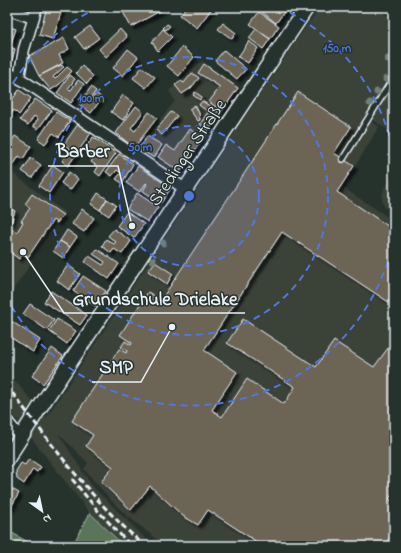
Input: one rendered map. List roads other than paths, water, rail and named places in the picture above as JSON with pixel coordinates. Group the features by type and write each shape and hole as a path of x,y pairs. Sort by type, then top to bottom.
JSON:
{"main road":[{"name":"Stedinger Straße","path":"7,459 307,7"}],"street":[{"path":"19,78 24,49 37,7"},
{"path":"7,9 33,18"},
{"path":"7,75 19,78 185,189"},
{"path":"7,421 21,438"}],"lane":[{"path":"343,159 394,77"}],"railway":[{"path":"7,386 55,449 89,490 125,528 145,546"},
{"path":"72,479 99,512 131,546"}],"place":[{"name":"Barber","path":"132,226"},
{"name":"Grundschule Drielake","path":"23,252"},
{"name":"SMP","path":"172,327"}]}
